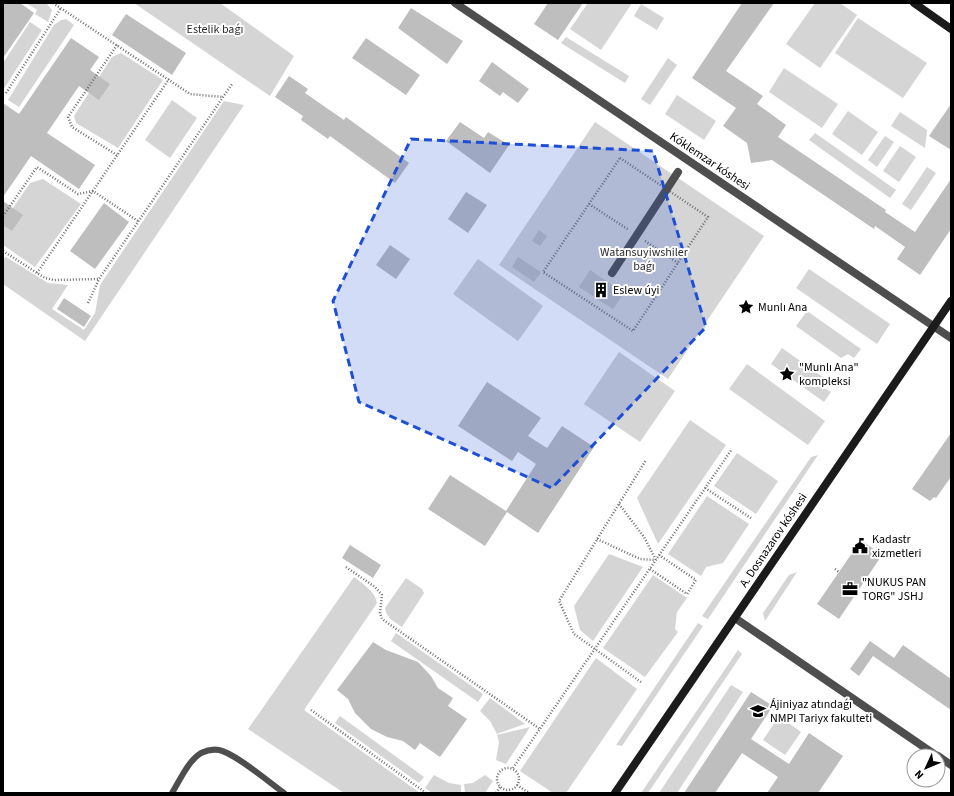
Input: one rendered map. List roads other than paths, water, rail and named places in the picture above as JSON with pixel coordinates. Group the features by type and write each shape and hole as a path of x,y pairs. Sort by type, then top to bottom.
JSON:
{"main road":[{"path":"914,3 951,29"},
{"name":"A. Dosnazarov kóshesi","path":"615,793 951,301"}],"street":[{"name":"Kóklemzar kóshesi","path":"455,3 951,338"},
{"path":"612,273 678,172"},
{"path":"735,618 926,748"}],"lane":[{"path":"172,793 193,761 202,753 210,750 221,750 234,757 284,793"}],"place":[{"name":"Eslew úyi","path":"601,290"},
{"name":"Munlı Ana","path":"746,307"},
{"name":"\"Munlı Ana\" kompleksi","path":"787,374"},
{"name":"Kadastr xizmetleri","path":"860,546"},
{"name":"\"NUKUS PAN TORG\" JSHJ","path":"850,589"},
{"name":"Ájiniyaz atındaǵı NMPI Tariyx fakulteti","path":"758,711"}],"park label":[{"name":"Estelik baǵı","path":"215,29"},
{"name":"Watansuyiwshiler baǵı","path":"644,259"}]}
